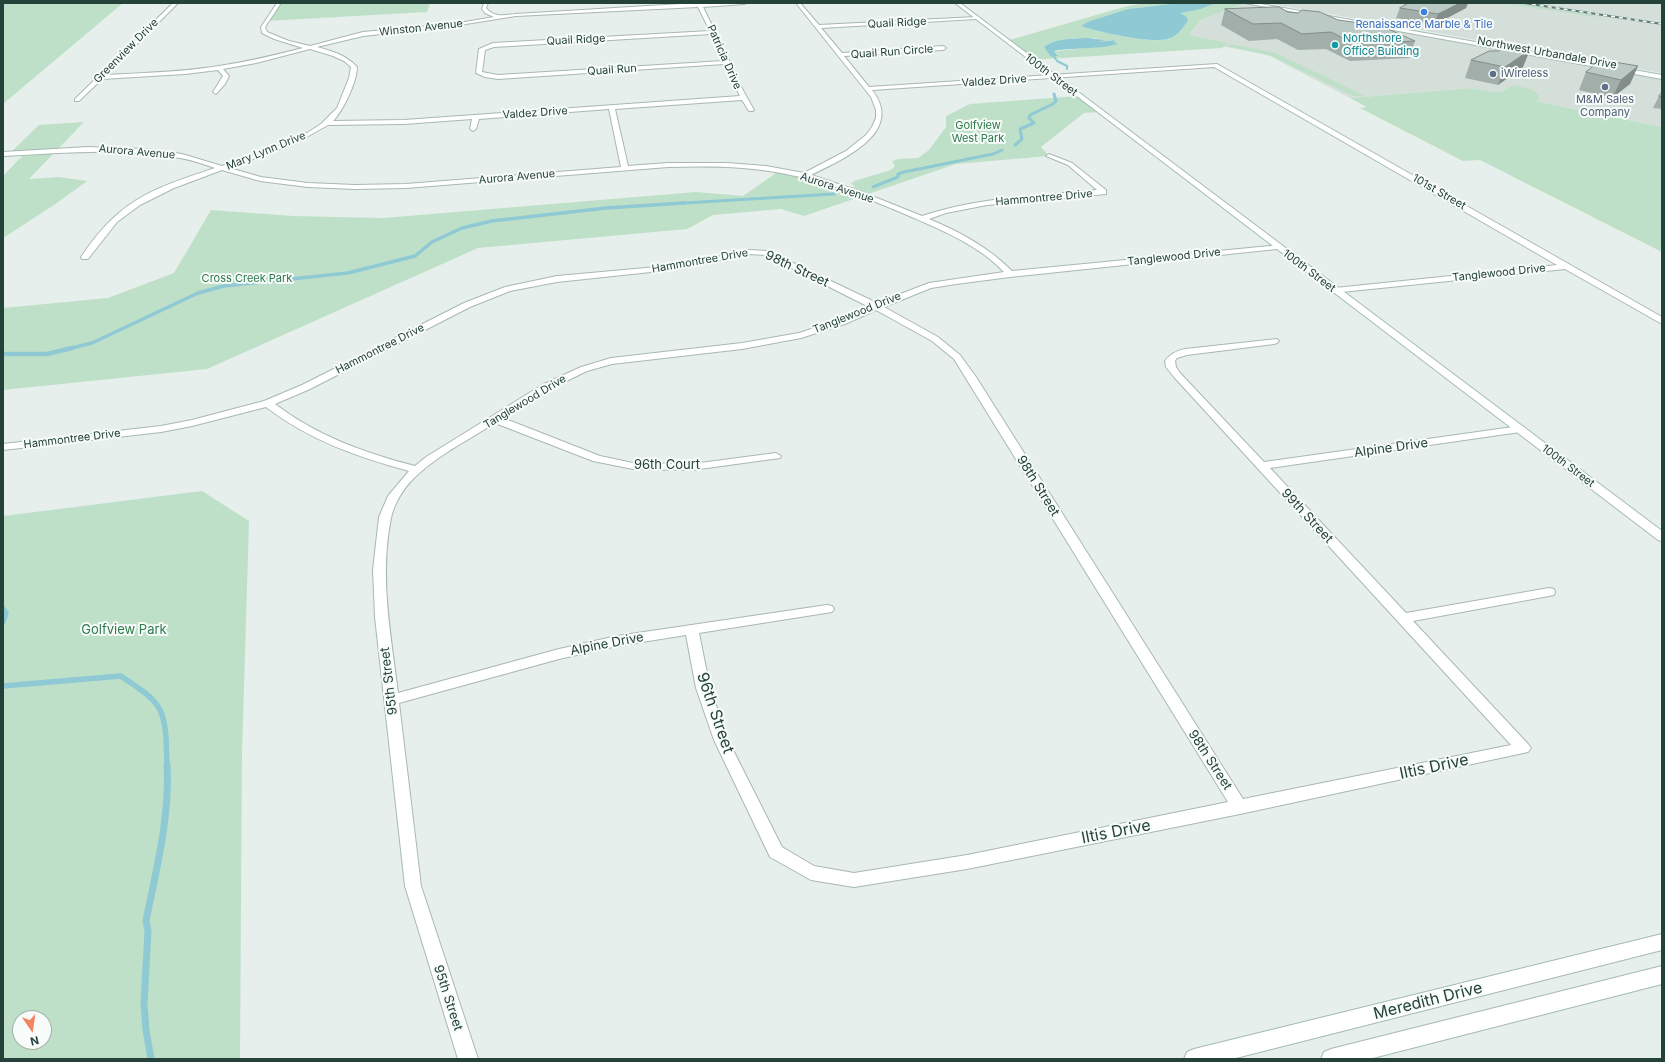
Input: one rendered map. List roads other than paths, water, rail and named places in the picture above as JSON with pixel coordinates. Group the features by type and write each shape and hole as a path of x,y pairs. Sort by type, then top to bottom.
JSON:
{"street":[{"name":"Greenview Drive","path":"77,100 176,3"},
{"name":"Mary Lynn Drive","path":"85,257 109,225 121,213 138,203 172,186 298,140 326,123 337,113 341,107 353,75 354,67 348,60 337,55 280,41 265,33 263,27 279,3"},
{"path":"486,3 484,8 487,12 500,18"},
{"name":"Winston Avenue","path":"101,77 185,72 219,68 256,61 363,34 453,25 530,14 700,4 744,3"},
{"path":"798,3 868,89 878,106 879,117 871,133 852,150 804,176"},
{"name":"100th Street","path":"957,3 1335,291 1389,330 1662,537"},
{"name":"Northwest Urbandale Drive","path":"1247,3 1662,78"},
{"name":"Northwest Urbandale Drive","path":"1266,3 1662,73"},
{"name":"Patricia Drive","path":"700,4 727,62 728,69 751,110"},
{"name":"Quail Ridge","path":"818,26 976,18"},
{"name":"Quail Ridge","path":"498,77 487,76 479,73 482,50 487,46 713,32"},
{"name":"Quail Run Circle","path":"841,55 943,48"},
{"name":"Quail Run","path":"498,77 727,62"},
{"name":"Valdez Drive","path":"868,89 1216,65"},
{"name":"101st Street","path":"1216,65 1662,321"},
{"path":"216,92 226,76 219,68"},
{"name":"Valdez Drive","path":"326,123 404,122 743,98"},
{"path":"612,107 625,169"},
{"path":"473,129 476,117"},
{"name":"Aurora Avenue","path":"3,154 88,149 139,150 182,156 260,179 355,187 406,186 668,165 724,165 770,169 824,181 922,219 967,239 998,261 1010,274"},
{"name":"Hammontree Drive","path":"922,219 940,212 973,204 1102,192 1070,164 1049,156"},
{"name":"Tanglewood Drive","path":"417,470 430,459 546,387 584,369 612,361 640,356 777,341 822,329 929,286 1010,274 1277,247"},
{"name":"Hammontree Drive","path":"3,447 161,429 217,418 268,403 306,387 467,305 504,290 557,279 679,267 757,252"},
{"name":"98th Street","path":"757,252 768,254 876,307 935,339 957,357 1240,807"},
{"name":"Tanglewood Drive","path":"1335,291 1567,266"},
{"name":"99th Street","path":"1274,341 1185,352 1174,356 1170,361 1171,367 1176,375 1523,748"},
{"path":"268,403 281,414 307,431 338,446 375,459 417,470"},
{"name":"96th Court","path":"495,419 597,459 633,466 692,467 776,456"},
{"name":"Alpine Drive","path":"1262,466 1520,430"},
{"name":"95th Street","path":"417,470 409,477 394,496 385,517 379,570 382,617 413,886 468,1059"},
{"path":"1403,618 1549,592"},
{"name":"Alpine Drive","path":"392,700 559,654 617,641 827,609"},
{"name":"96th Street","path":"692,629 706,696 721,740 749,794"},
{"name":"Iltis Drive","path":"749,794 776,852 811,873 854,880 967,862 1523,748"},
{"name":"Meredith Drive","path":"1194,1059 1662,942"},
{"path":"1331,1059 1662,975"}],"water":[{"path":"1179,3 1216,3 1201,9 1180,13 1187,17 1188,21 1176,35 1162,40 1126,37 1081,26 1087,22 1128,9"},
{"path":"1088,38 1105,40 1099,42 1115,40 1114,42 1118,44 1104,47 1057,50 1054,51 1058,56 1051,57 1044,47 1053,42"}],"waterway":[{"path":"1051,52 1057,61 1067,66 1067,69"},
{"path":"1015,145 1022,139 1020,129 1034,123 1029,118 1030,115 1053,104 1056,101 1054,94"},
{"path":"873,187 898,177 898,174 904,172 993,154 1002,150"},
{"path":"675,204 834,194"},
{"path":"675,204 684,203"},
{"path":"668,204 675,204"},
{"path":"72,348 92,343 198,293 224,286 348,273 415,256 432,242 462,228 492,221 606,208 675,204"},
{"path":"3,354 47,354 72,348"},
{"path":"68,349 72,348"},
{"path":"3,609 6,613 3,622"},
{"path":"3,686 121,676 150,697 161,711 166,734 167,766"},
{"path":"151,1059 146,1030 144,1003 148,931 146,921 158,863 164,824 167,766"}],"railway":[{"path":"1524,3 1662,24"}],"place":[{"name":"Renaissance Marble & Tile","path":"1424,12"},
{"name":"Northshore Office Building","path":"1335,45"},
{"name":"iWireless","path":"1493,74"},
{"name":"M&M Sales Company","path":"1605,87"}],"park label":[{"name":"Golfview West Park","path":"978,132"},
{"name":"Cross Creek Park","path":"247,279"},
{"name":"Golfview Park","path":"124,630"}]}
